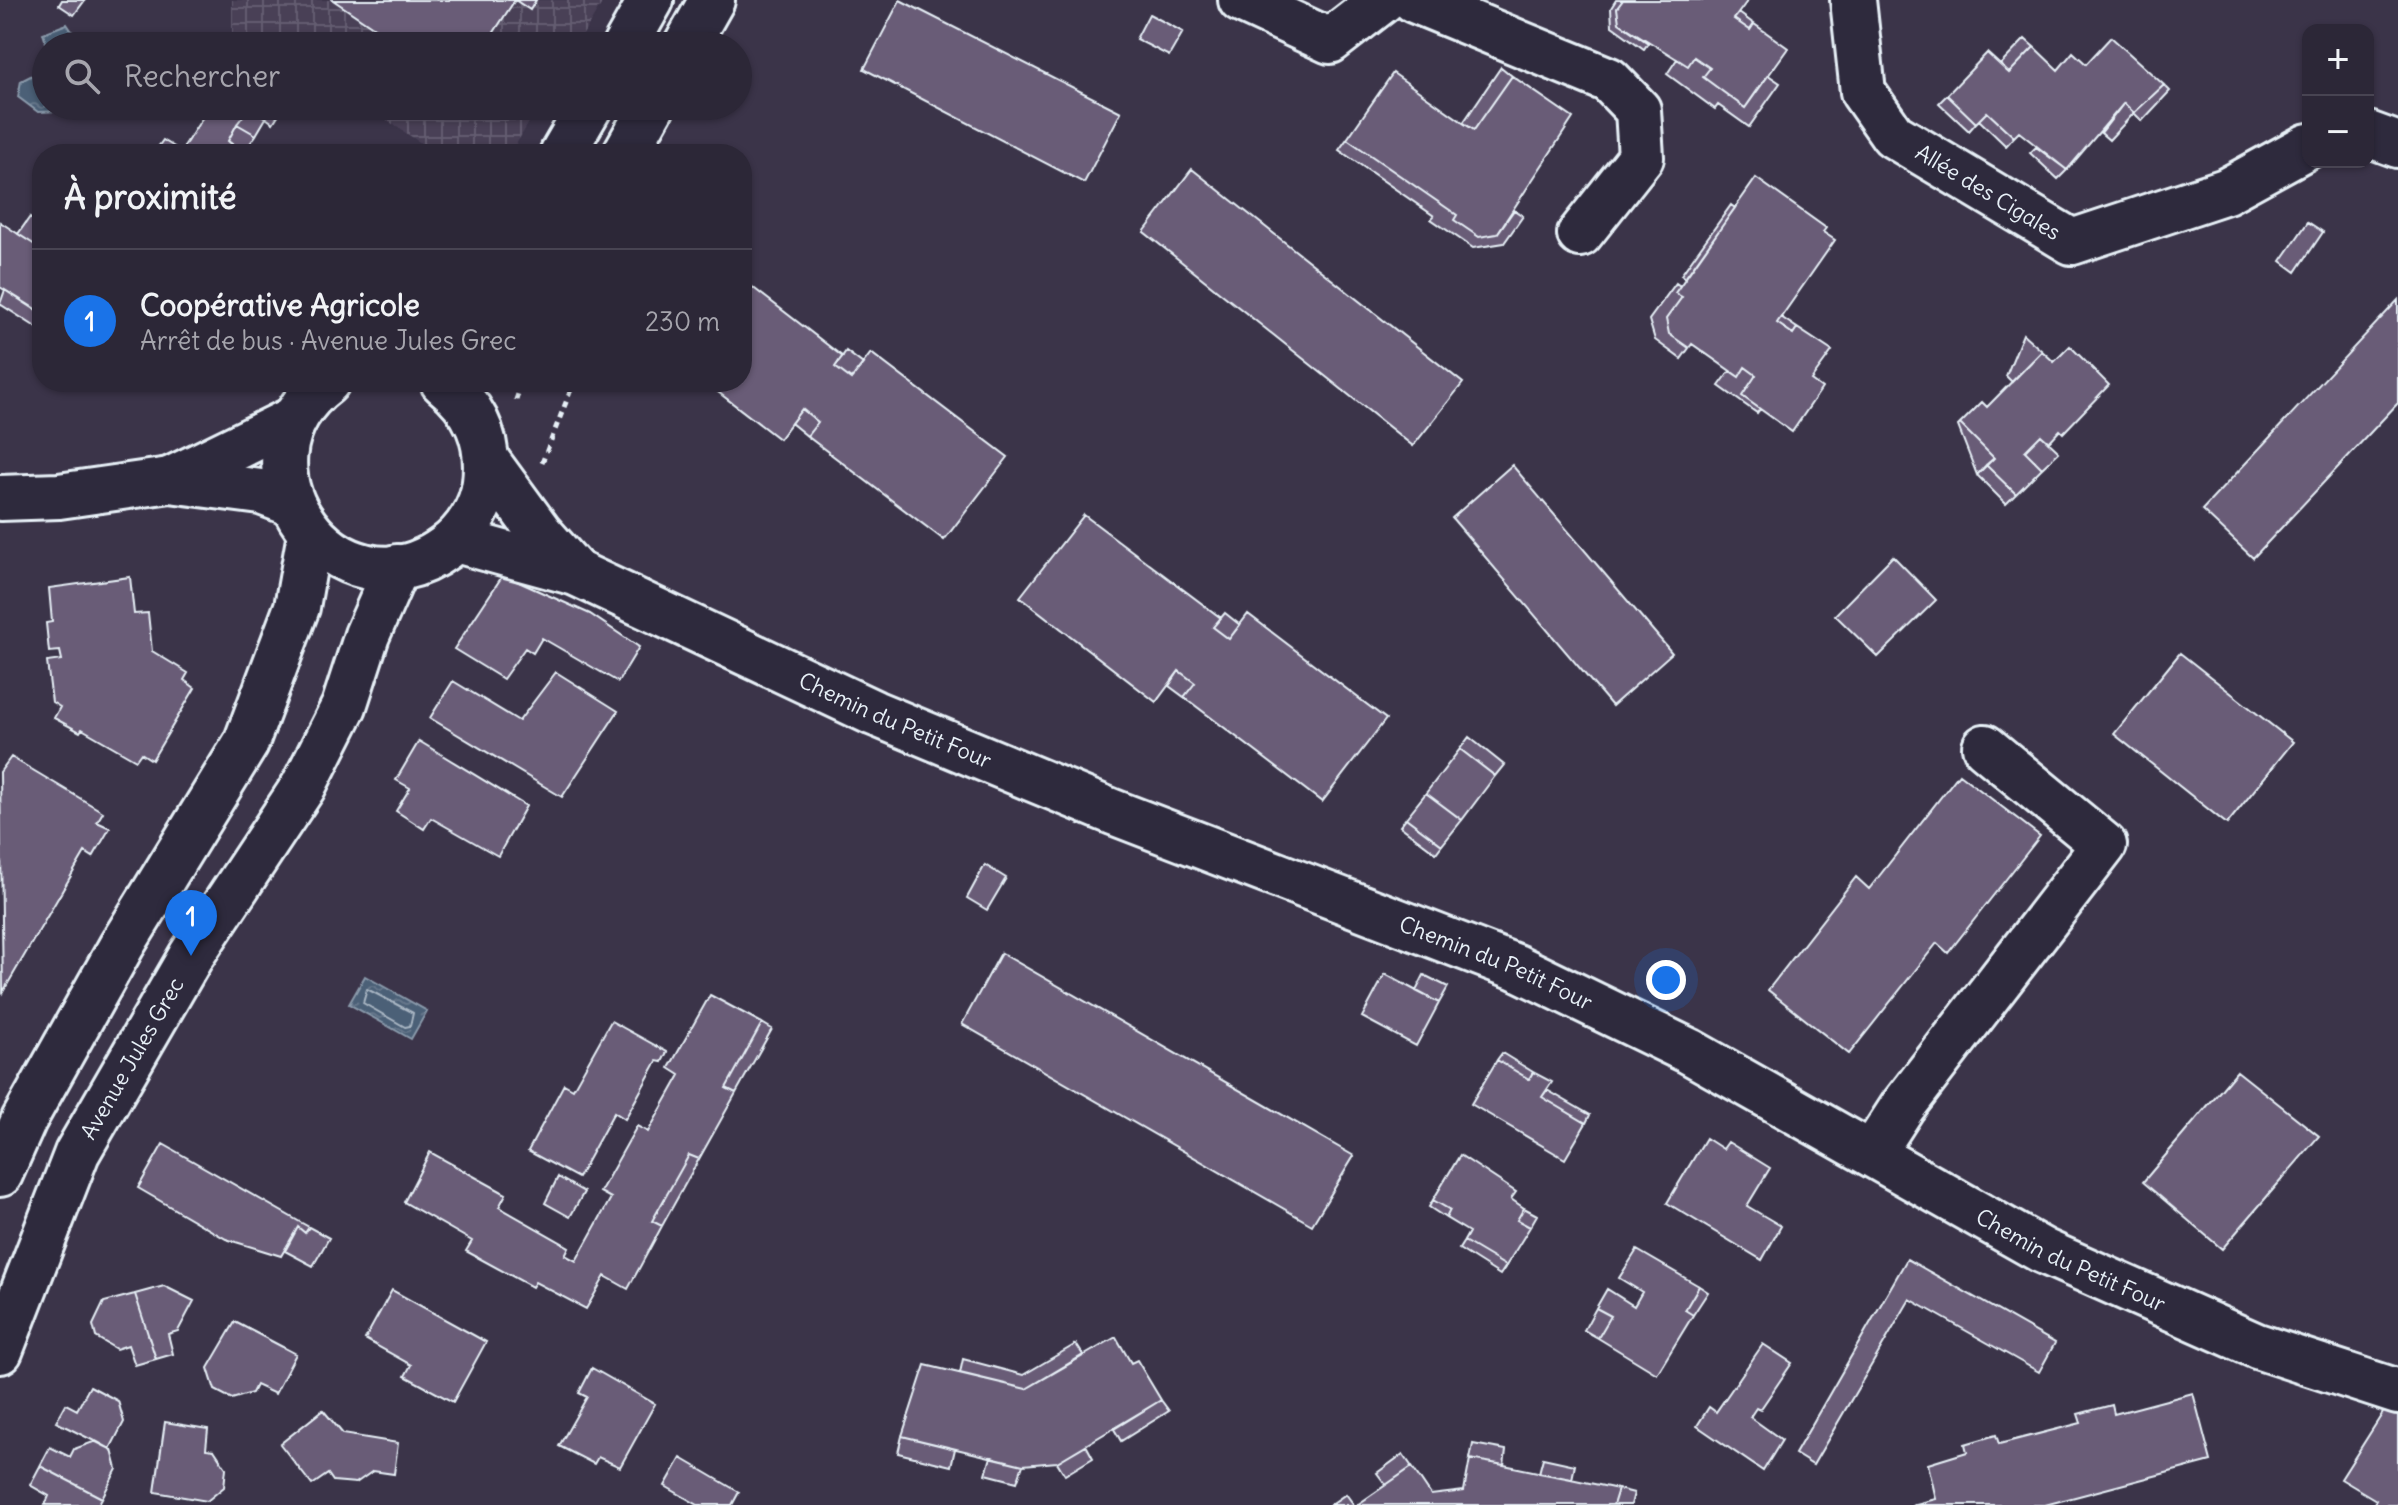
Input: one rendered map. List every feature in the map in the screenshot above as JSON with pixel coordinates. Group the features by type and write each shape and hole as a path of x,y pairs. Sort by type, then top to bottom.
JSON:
{"street":[{"path":"633,32 651,0"},
{"path":"694,32 712,0"},
{"path":"1241,0 1330,41 1383,0"},
{"path":"1414,0 1609,80 1638,110 1641,157 1580,234"},
{"name":"Allée des Cigales","path":"1853,0 1863,92 1893,135 2072,242 2226,191 2302,149"},
{"path":"568,144 582,120"},
{"path":"631,144 644,120"},
{"path":"2374,136 2398,145"},
{"path":"0,1174 24,1120 122,945 246,743 297,607 300,519 283,475 285,446 294,419 314,392"},
{"path":"0,498 59,496 170,480 261,492 300,519 335,555 365,566 397,567 428,558 456,540 479,504 488,462 486,401 456,392"},
{"path":"170,480 294,419"},
{"name":"Chemin du Petit Four","path":"488,462 540,533 576,573"},
{"name":"Chemin du Petit Four","path":"456,540 576,573 888,719 1113,812 1516,967 1689,1051 2043,1251 2257,1346 2398,1392"},
{"name":"Avenue Jules Grec","path":"0,1351 77,1153 191,956 303,787 344,706 367,635 397,567"},
{"path":"1872,1154 1903,1106 2104,845 1985,747"}],"path":[{"path":"541,466 570,392"}],"shaded area":[{"path":"232,0 604,0 585,32 232,32"},
{"path":"387,120 531,120 516,144 422,144"}],"water":[{"path":"67,24 72,32 46,32"},
{"path":"32,75 32,108 18,97 21,81"},
{"path":"365,976 427,1011 411,1039 349,1004"}],"building":[{"path":"62,0 85,0 74,15 59,5"},
{"path":"333,0 515,0 494,32 380,32"},
{"path":"515,0 536,0 530,10"},
{"path":"900,0 1121,112 1084,183 864,69"},
{"path":"1616,0 1623,0 1617,8 1619,23 1648,43 1644,49 1612,26 1611,8"},
{"path":"1623,0 1748,0 1734,19 1750,30 1754,24 1788,48 1745,108 1703,77 1710,68 1694,57 1688,66 1619,23 1617,8"},
{"path":"1739,13 1754,24 1750,30 1734,19"},
{"path":"1149,14 1183,32 1169,56 1136,39"},
{"path":"2111,37 2164,85 2134,113 2124,103 2067,170 2019,132 2014,137 1987,112 1976,123 1947,95 1987,53 2009,73 2034,47 2058,70 2073,52 2086,64"},
{"path":"2025,39 2034,47 2009,73 2000,65"},
{"path":"1694,57 1710,68 1703,77 1745,108 1768,75 1780,83 1749,127 1718,105 1715,109 1667,74 1677,59 1688,66"},
{"path":"1501,67 1512,76 1474,130 1463,123"},
{"path":"1393,73 1474,130 1512,76 1573,118 1497,234 1479,237 1454,220 1457,215 1347,139"},
{"path":"2164,85 2170,91 2142,121 2134,113"},
{"path":"1947,95 1976,123 1969,131 1939,103"},
{"path":"2124,103 2134,113 2109,140 2101,133"},
{"path":"1987,112 2014,137 2006,146 1979,120"},
{"path":"201,120 240,120 228,141 231,144 186,144"},
{"path":"240,120 265,120 256,135 237,124"},
{"path":"237,124 256,135 250,144 228,141"},
{"path":"1347,139 1457,215 1454,220 1479,237 1497,234 1514,210 1523,216 1504,243 1473,248 1431,219 1434,216 1339,150"},
{"path":"2036,147 2067,170 2058,179 2030,153"},
{"path":"1192,169 1463,383 1413,446 1144,232"},
{"path":"1756,178 1826,228 1823,232 1835,240 1777,323 1793,334 1797,328 1832,351 1811,380 1822,388 1792,432 1742,396 1756,375 1745,367 1739,377 1692,344 1689,348 1669,334 1666,319 1682,297 1675,293"},
{"path":"1731,205 1735,208 1685,278 1681,275"},
{"path":"30,217 32,218 32,243 18,234"},
{"path":"0,222 32,243 32,308 0,287"},
{"path":"2308,222 2323,232 2296,272 2281,261"},
{"path":"1676,283 1680,286 1675,293 1682,297 1666,319 1669,334 1689,348 1681,359 1655,340 1649,320"},
{"path":"752,287 843,357 835,367 851,379 871,353 1008,457 944,540 807,436 818,422 802,409 779,439 718,392 752,392"},
{"path":"5,290 32,307 32,325 0,304"},
{"path":"2398,300 2398,403 2253,558 2202,510"},
{"path":"1781,317 1797,328 1793,334 1777,323"},
{"path":"2023,334 2042,351 2012,382 2006,376"},
{"path":"2070,346 2109,385 2063,433 2060,430 2049,442 2041,435 2025,451 2042,468 2016,494 1986,465 1994,458 1960,424 1982,402 1987,407 2042,351 2054,362"},
{"path":"846,351 863,364 851,379 835,367"},
{"path":"1745,367 1756,375 1742,396 1760,409 1757,413 1719,386 1730,371 1739,377"},
{"path":"802,409 818,422 807,436 791,423"},
{"path":"1960,424 1994,458 1977,475 1958,426"},
{"path":"2041,435 2059,452 2042,468 2025,451"},
{"path":"1512,465 1672,653 1612,706 1452,518"},
{"path":"1986,465 2016,494 2006,504 1977,475"},
{"path":"1084,515 1221,618 1213,627 1229,639 1248,614 1386,719 1322,802 1184,697 1195,683 1179,671 1156,702 1020,597"},
{"path":"1893,556 1936,600 1878,657 1835,615"},
{"path":"503,575 590,614 639,647 618,682 542,638 533,653 525,648 503,679 454,649"},
{"path":"130,577 134,614 148,613 152,651 188,673 184,680 195,688 152,760 141,753 136,760 82,729 80,732 54,718 60,707 52,702 47,662 62,660 60,651 49,652 46,623 52,622 49,588"},
{"path":"1225,613 1240,625 1229,639 1213,627"},
{"path":"2180,653 2293,742 2227,824 2114,734"},
{"path":"1179,671 1195,683 1184,697 1169,686"},
{"path":"556,672 618,711 562,797 430,718 453,681 519,721"},
{"path":"1469,737 1504,765 1495,776 1460,749"},
{"path":"419,741 526,806 498,856 431,818 424,829 396,811 410,788 396,780"},
{"path":"1460,749 1495,776 1462,820 1426,793"},
{"path":"11,757 103,812 97,822 110,828 93,857 85,852 3,992 0,772"},
{"path":"1959,774 2040,836 1948,953 1937,943 1849,1054 1768,990 1856,877 1869,889"},
{"path":"1426,793 1462,820 1442,845 1406,818"},
{"path":"1406,818 1442,845 1436,853 1400,826"},
{"path":"985,865 1006,878 987,910 967,898"},
{"path":"1001,953 1354,1156 1312,1225 962,1024"},
{"path":"1385,974 1439,1003 1416,1046 1362,1017"},
{"path":"1424,975 1448,987 1439,1003 1416,991"},
{"path":"710,995 762,1023 726,1088 736,1093 699,1159 689,1155 652,1221 662,1226 628,1289 605,1276 586,1309 535,1282 532,1287 466,1251 472,1241 404,1202 430,1152 506,1194 499,1207 569,1247 565,1255 576,1261 611,1198 600,1192 637,1126 648,1132 680,1075 669,1068"},
{"path":"611,1021 667,1052 662,1062 657,1061 625,1119 614,1112 578,1178 528,1151 564,1084 573,1089"},
{"path":"762,1023 772,1029 736,1093 726,1088"},
{"path":"1502,1053 1533,1072 1529,1079 1497,1060"},
{"path":"1497,1060 1529,1079 1533,1072 1552,1082 1542,1097 1586,1123 1565,1159 1471,1104"},
{"path":"2237,1071 2319,1136 2222,1249 2143,1182"},
{"path":"1547,1090 1590,1115 1586,1123 1542,1097"},
{"path":"1706,1138 1723,1149 1728,1142 1770,1168 1747,1206 1781,1226 1762,1260 1667,1203"},
{"path":"163,1144 309,1227 305,1233 298,1227 281,1256 226,1239 138,1188"},
{"path":"689,1155 699,1159 662,1226 652,1221"},
{"path":"1460,1155 1516,1192 1511,1199 1524,1208 1517,1220 1530,1227 1506,1266 1464,1241 1469,1232 1446,1218 1450,1210 1433,1200"},
{"path":"558,1177 584,1192 570,1217 545,1203"},
{"path":"1433,1200 1450,1210 1446,1218 1429,1207"},
{"path":"1524,1208 1537,1215 1530,1227 1517,1220"},
{"path":"298,1227 305,1233 309,1227 329,1238 313,1266 285,1251"},
{"path":"1464,1241 1506,1266 1500,1275 1459,1249"},
{"path":"1637,1250 1699,1286 1685,1310 1693,1315 1657,1374 1598,1338 1611,1316 1596,1308 1607,1289 1634,1306 1642,1292 1619,1278"},
{"path":"1907,1259 2055,1343 2039,1372 1910,1299 1813,1465 1795,1454"},
{"path":"164,1286 194,1301 178,1331 168,1334 173,1354 156,1359 135,1294"},
{"path":"1699,1286 1708,1292 1693,1315 1685,1310"},
{"path":"392,1290 486,1342 453,1402 405,1376 411,1365 365,1339"},
{"path":"135,1294 156,1359 135,1365 128,1345 116,1349 96,1337 93,1325 104,1302"},
{"path":"1596,1308 1611,1316 1598,1338 1584,1330"},
{"path":"235,1322 296,1354 275,1394 256,1385 252,1393 232,1399 215,1390 208,1368"},
{"path":"1116,1337 1131,1363 1137,1360 1161,1400 1057,1462 1023,1465 902,1436 925,1365 1026,1389"},
{"path":"1076,1344 1083,1355 1026,1389 960,1373 963,1359 1023,1375"},
{"path":"1763,1344 1792,1363 1760,1410 1756,1408 1750,1417 1782,1440 1763,1471 1697,1426 1709,1407 1716,1412"},
{"path":"592,1368 655,1404 620,1467 598,1457 594,1464 559,1446 587,1397 579,1393"},
{"path":"90,1386 118,1401 124,1422 110,1449 56,1422 66,1404 77,1410"},
{"path":"2193,1393 2211,1461 2045,1505 1912,1505 1936,1499 1928,1464 1967,1452 1965,1444 1996,1435 1999,1444 2081,1423 2078,1414 2112,1405 2114,1414"},
{"path":"1161,1400 1169,1411 1121,1441 1114,1429"},
{"path":"2386,1408 2398,1413 2398,1505 2373,1505 2376,1500 2341,1479"},
{"path":"323,1410 343,1434 398,1443 394,1474 373,1471 356,1483 333,1481 328,1474 312,1485 280,1444"},
{"path":"165,1422 208,1429 206,1449 214,1450 226,1468 224,1487 207,1501 155,1492"},
{"path":"902,1436 955,1449 951,1466 898,1453"},
{"path":"96,1441 112,1450 117,1469 102,1498 40,1466 50,1447 70,1457 74,1449"},
{"path":"1473,1444 1506,1450 1504,1465 1470,1459"},
{"path":"1086,1445 1093,1458 1065,1475 1057,1462"},
{"path":"1403,1454 1412,1467 1386,1485 1377,1473"},
{"path":"991,1457 1023,1465 1017,1482 986,1474"},
{"path":"681,1458 739,1492 732,1505 698,1505 665,1486"},
{"path":"1543,1458 1575,1465 1572,1479 1539,1473"},
{"path":"1470,1459 1618,1489 1613,1505 1357,1505 1412,1467 1431,1495 1464,1491"},
{"path":"40,1466 102,1498 98,1505 45,1505 49,1496 30,1485"},
{"path":"1618,1489 1634,1493 1631,1505 1613,1505"},
{"path":"1346,1494 1354,1505 1330,1505"}],"place":[{"name":"Coopérative Agricole","path":"191,956"}]}
